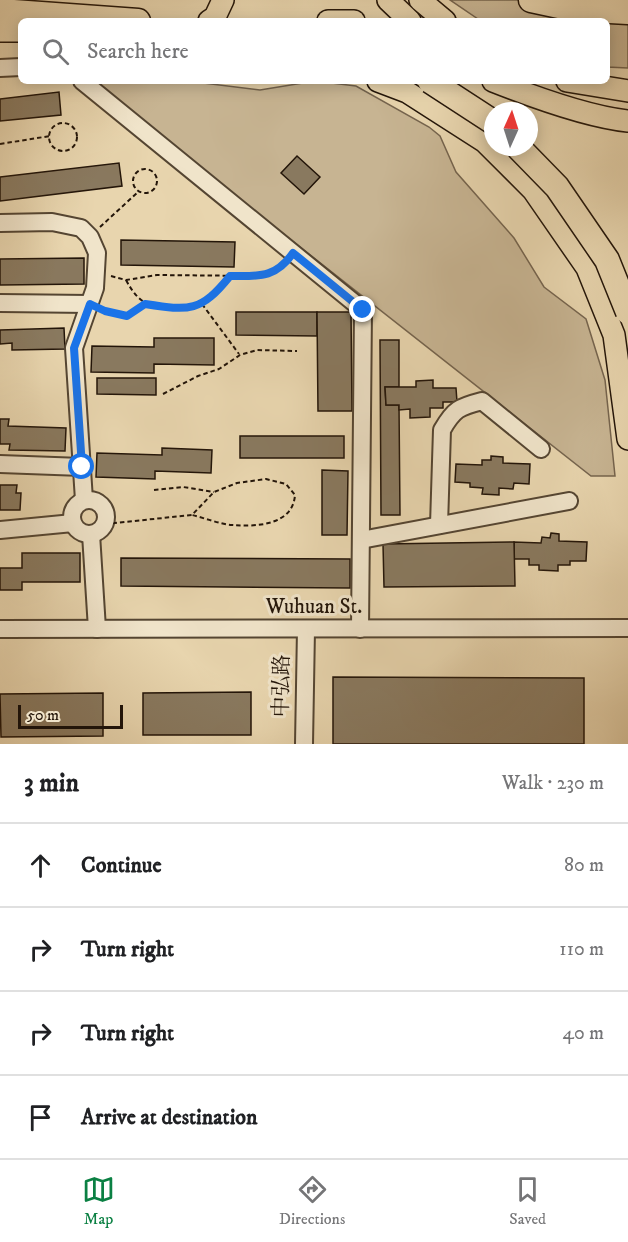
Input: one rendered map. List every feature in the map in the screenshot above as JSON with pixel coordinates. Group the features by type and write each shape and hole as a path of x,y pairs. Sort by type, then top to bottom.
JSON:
{"highway":[{"path":"531,0 573,9 628,12"},
{"path":"0,11 97,18"},
{"path":"435,84 484,116"},
{"path":"527,156 557,187 607,260 628,312"}],"main road":[{"path":"214,18 223,0"},
{"path":"388,0 407,18"},
{"path":"420,0 441,18"},
{"path":"0,31 18,31"},
{"path":"386,84 407,92 485,142 533,190 587,268 614,335 628,439"},
{"path":"452,84 453,110 457,124"},
{"path":"500,84 611,119 628,121"},
{"path":"585,84 628,91"},
{"path":"614,335 628,290"}],"street":[{"path":"0,68 18,67"},
{"path":"86,84 363,310 360,629"},
{"path":"0,223 52,222 81,228 90,237 97,253 97,272 90,304 74,348 84,500"},
{"path":"0,303 90,304"},
{"path":"439,525 442,430 449,418 461,406 482,401 541,449"},
{"path":"0,464 82,467"},
{"path":"97,629 98,529 106,513 96,500 84,500 72,512 73,523 80,532 98,529"},
{"path":"361,540 569,501"},
{"path":"0,530 73,523"},
{"name":"Wuhuan St.","path":"0,629 628,628"},
{"name":"中弘路","path":"304,744 306,629"}],"path":[{"path":"0,144 50,136 57,125 66,124 76,132 77,141 68,150 59,150 52,145 50,136"},
{"path":"143,169 151,170 158,180 156,187 146,193 139,191 133,181 136,173 143,169"},
{"path":"90,237 139,191"},
{"path":"97,272 126,280 157,275 261,276 277,271 293,253"},
{"path":"126,280 134,294 145,304 167,308 197,307 213,296 230,276"},
{"path":"90,304 105,311 127,316 145,304"},
{"path":"202,304 240,355"},
{"path":"163,394 198,376 219,369 240,355 257,350 297,351"},
{"path":"98,529 192,514 232,525 271,523 288,515 294,505 295,495 286,484 266,479 237,483 214,492 192,514"},
{"path":"154,489 183,487 214,492"}],"shaded area":[{"path":"450,0 628,0 628,68 610,67 610,18 477,18"},
{"path":"93,84 211,84 260,90 297,84 356,86 429,127 440,136 456,172 514,238 544,287 586,319 605,380 615,476 591,476"}],"building":[{"path":"59,92 61,115 0,121 0,99"},
{"path":"297,156 320,177 304,194 281,173"},
{"path":"119,163 122,186 0,201 0,177"},
{"path":"121,240 235,242 234,267 121,265"},
{"path":"84,258 84,284 0,285 0,259"},
{"path":"236,312 317,312 317,336 236,335"},
{"path":"317,312 351,312 352,411 318,411"},
{"path":"64,328 65,349 12,350 12,343 0,344 0,330"},
{"path":"154,338 214,338 214,365 154,364 154,373 91,372 92,346 154,347"},
{"path":"380,340 399,340 399,387 385,387 386,405 399,405 400,515 381,515"},
{"path":"97,378 156,378 156,395 97,394"},
{"path":"433,380 433,388 456,388 457,402 443,402 443,408 430,408 430,417 410,418 410,409 399,410 399,405 386,405 385,387 416,387 416,381"},
{"path":"0,419 9,419 8,426 66,428 65,451 9,450 10,444 0,444"},
{"path":"240,436 344,436 344,458 240,458"},
{"path":"162,448 212,450 211,473 155,471 155,479 96,477 97,453 162,455"},
{"path":"491,456 503,457 503,463 530,464 529,484 514,483 513,489 499,488 499,495 482,494 483,488 470,487 470,483 455,482 456,464 482,465 482,460 491,460"},
{"path":"322,470 348,471 347,535 322,535"},
{"path":"0,485 17,485 16,493 21,493 20,510 0,510"},
{"path":"551,533 559,534 559,541 587,542 586,561 570,561 570,565 558,565 558,571 539,570 539,565 529,565 529,559 514,559 514,542 541,543 542,537 550,538"},
{"path":"514,542 515,586 384,587 383,544"},
{"path":"22,553 80,553 80,582 22,582 22,590 0,590 0,568 22,568"},
{"path":"121,558 350,559 350,588 121,586"},
{"path":"333,677 584,678 584,744 333,744"},
{"path":"251,692 251,735 143,735 143,693"},
{"path":"103,693 103,736 1,737 0,694"}],"route":[{"path":"82,467 74,348 90,304 105,311 127,316 145,304 167,308 197,307 213,296 230,276 261,276 277,271 293,253 363,310"}]}
